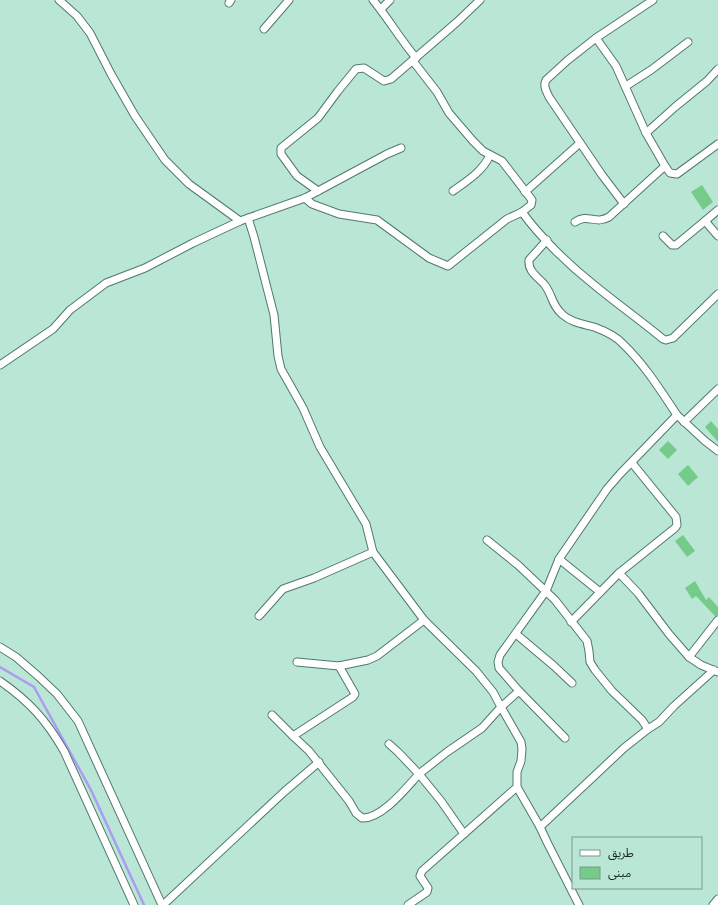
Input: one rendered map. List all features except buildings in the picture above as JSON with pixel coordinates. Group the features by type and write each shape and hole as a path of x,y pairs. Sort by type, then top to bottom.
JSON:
{"street":[{"path":"264,29 288,0"},
{"path":"305,198 312,204 339,214 377,220 424,254 448,266 507,219 522,212 530,206 532,202 502,161 483,151 449,113 437,92 381,9 373,0"},
{"path":"381,9 390,0"},
{"path":"318,191 294,173 280,152 282,148 318,118 356,69 364,68 385,81 396,76 480,0"},
{"path":"624,204 549,97 544,84 546,80 568,60 596,38 653,0"},
{"path":"63,1 90,33 135,116 165,160 189,184 240,221"},
{"path":"596,38 616,66 646,133 670,173 677,174 718,144"},
{"path":"626,86 651,70 688,42"},
{"path":"646,133 707,81 718,69"},
{"path":"525,192 580,143"},
{"path":"0,365 53,329 70,310 93,291 106,283 145,268 240,221 305,198 401,148"},
{"path":"453,191 480,170 487,162 490,155"},
{"path":"575,222 586,218 596,221 604,220 666,166"},
{"path":"663,236 672,246 676,245 718,210"},
{"path":"522,212 573,268 663,339 666,340 673,338 718,294"},
{"path":"248,218 256,243 274,315 280,365 303,408 320,447 366,524 373,552 424,620 476,671 493,692 521,742 522,749 521,760 517,772 517,787 540,827 579,905"},
{"path":"705,221 718,236"},
{"path":"547,240 529,260 528,265 546,287 555,307 569,319 612,335 623,344 655,381 677,415 718,451"},
{"path":"684,422 718,389"},
{"path":"565,738 502,673 498,665 500,655 546,591 559,559 607,489 677,415"},
{"path":"571,622 619,573 662,539 677,525 676,517 632,463"},
{"path":"487,540 546,591 586,641 590,662 595,670 612,691 642,720 648,729"},
{"path":"259,616 283,589 314,578 373,552"},
{"path":"559,559 600,592"},
{"path":"540,827 629,743 659,722 674,706 716,671 701,665 689,657 669,634 638,593 619,573"},
{"path":"297,662 339,666 368,660 377,656 424,620"},
{"path":"689,657 718,620"},
{"path":"516,634 572,683"},
{"path":"0,646 16,657 57,694 78,721 163,905 284,792 319,762"},
{"path":"293,736 355,694 339,666"},
{"path":"0,681 27,702 53,732 64,751 134,905"},
{"path":"272,715 309,750 349,801 356,813 362,818 369,817 391,803 419,774 447,752 482,728 518,691"},
{"path":"389,744 419,774 441,801 464,834"},
{"path":"408,905 427,892 428,888 420,876 422,871 517,787"},
{"path":"712,905 718,899"}],"waterway":[{"path":"0,667 34,687 91,790 144,905"}]}
